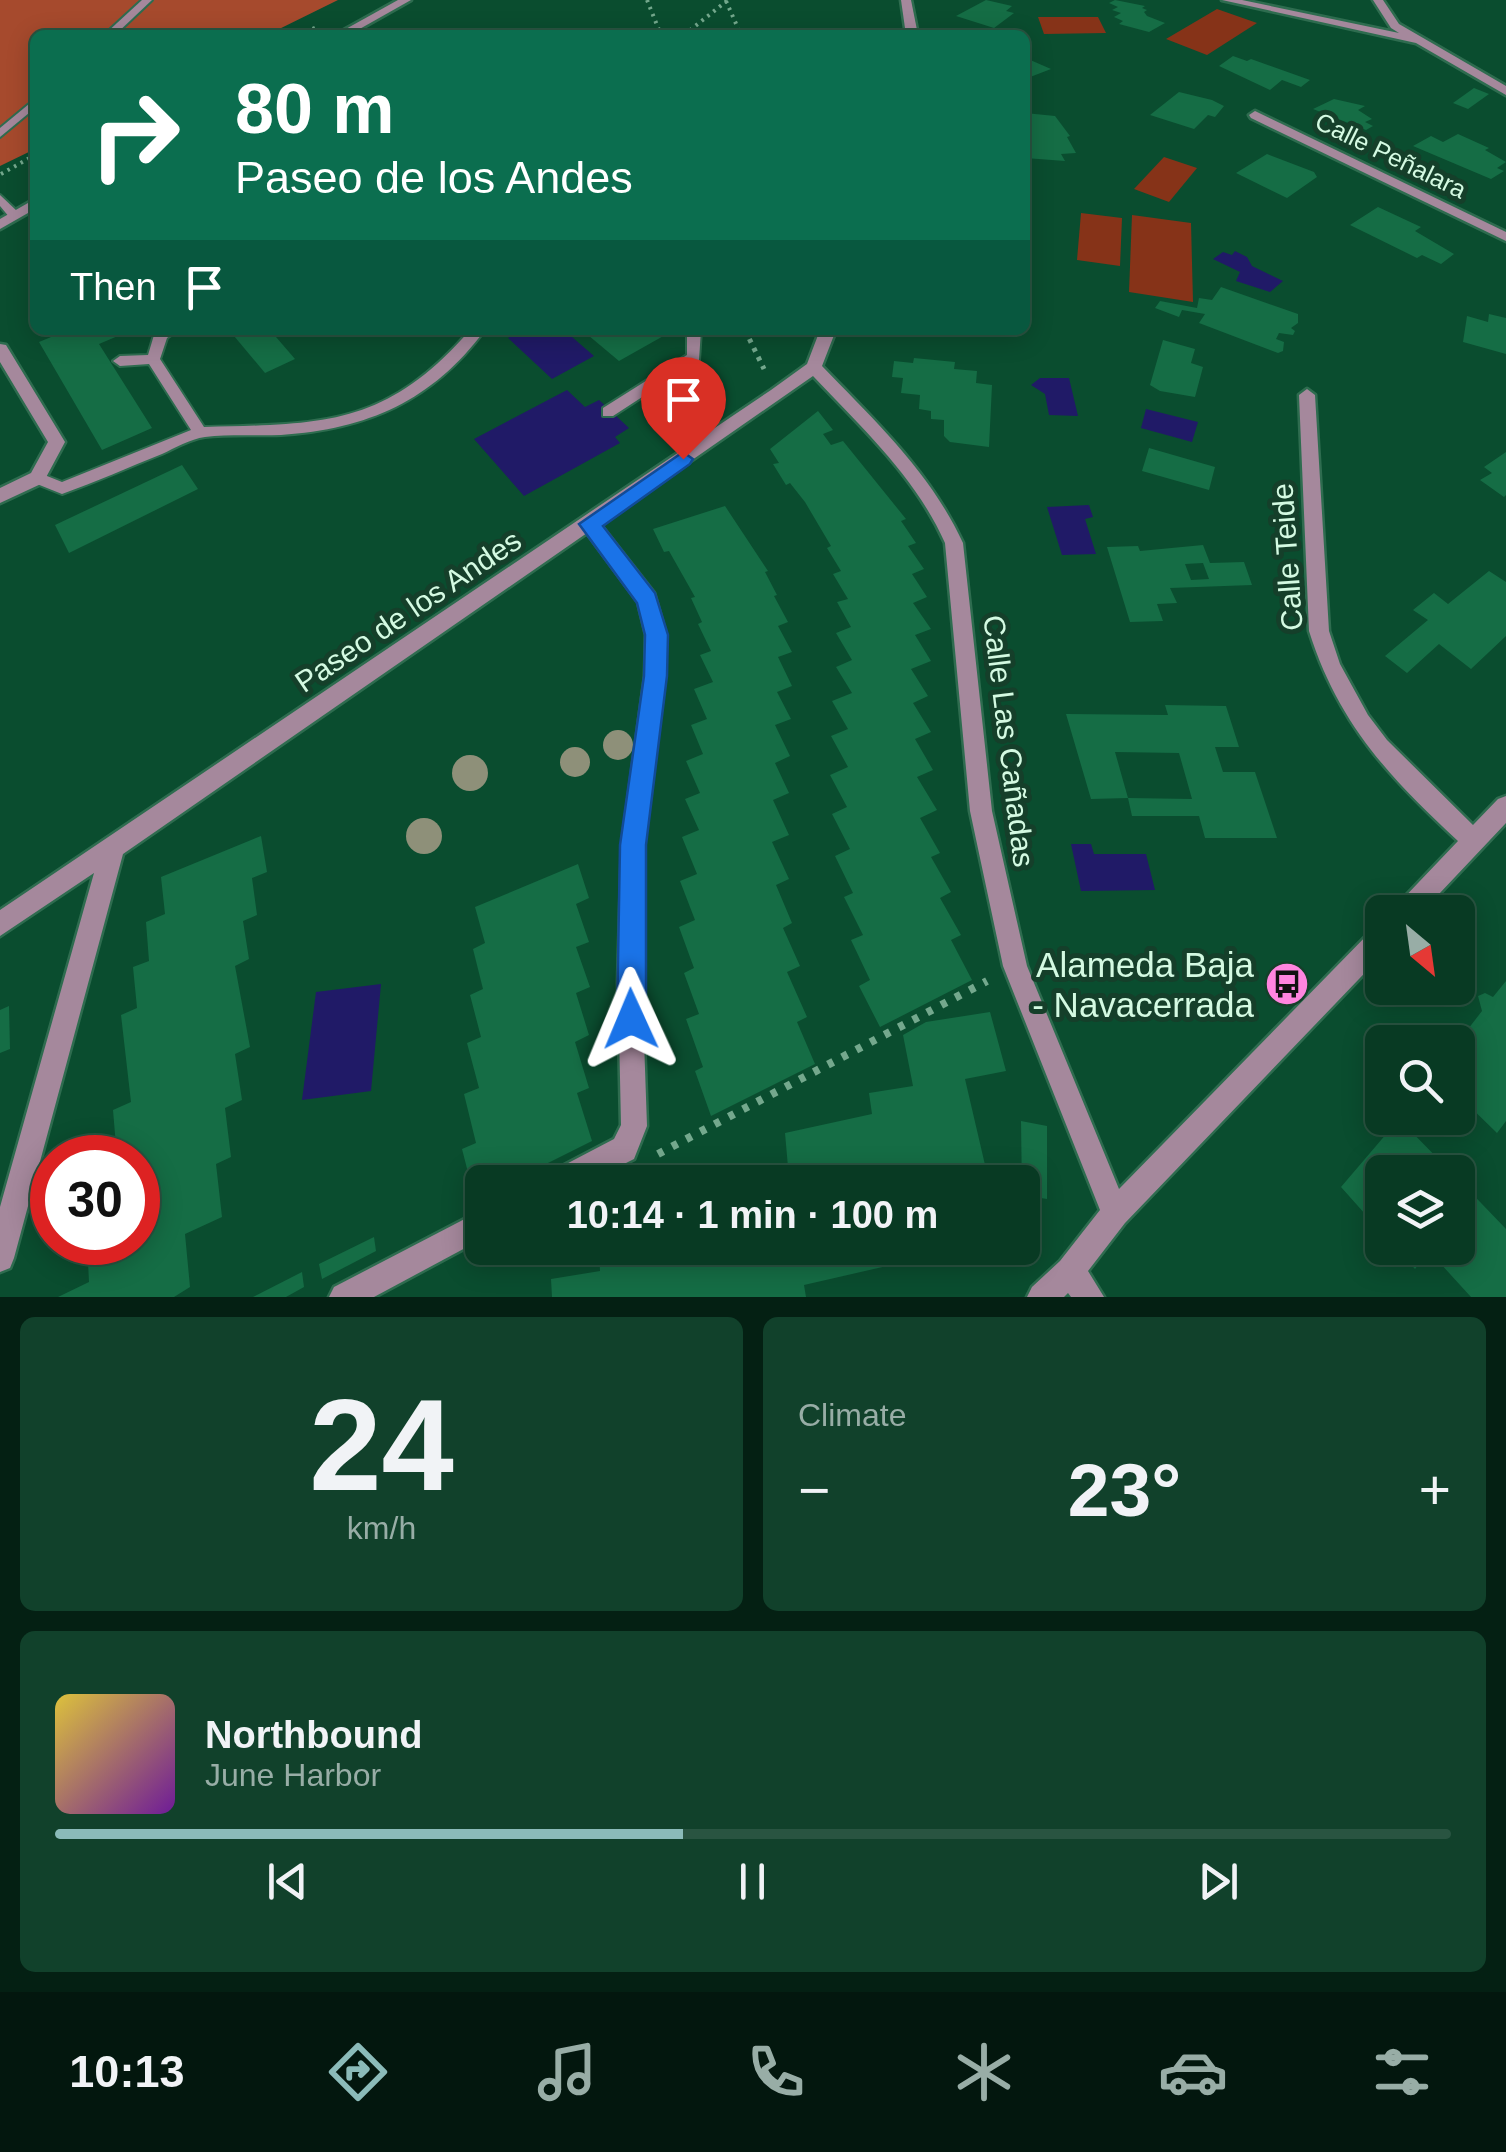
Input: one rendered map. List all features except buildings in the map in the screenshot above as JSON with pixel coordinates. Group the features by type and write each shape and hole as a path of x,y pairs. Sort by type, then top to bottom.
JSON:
{"street":[{"path":"350,30 406,0"},
{"path":"906,0 911,30"},
{"path":"1226,0 1416,40"},
{"path":"1378,0 1395,26 1506,91"},
{"name":"Calle Peñalara","path":"1255,115 1506,236"},
{"path":"0,225 30,206"},
{"path":"814,368 826,335"},
{"path":"0,349 57,442 37,478 0,496"},
{"name":"Paseo de los Andes","path":"0,924 814,368"},
{"name":"Calle Las Cañadas","path":"814,368 914,476 942,512 954,544 982,811 1015,966 1115,1213"},
{"name":"Calle Teide","path":"1307,395 1319,631 1329,668 1353,715 1404,777 1473,840"},
{"path":"590,524 647,600 656,635 656,676 633,845 630,983 634,1126 624,1150 594,1165"},
{"path":"1422,895 1506,807"},
{"path":"0,1258 114,847"},
{"path":"1042,1297 1070,1271 1115,1213 1365,956"},
{"path":"344,1297 465,1233"},
{"path":"1070,1271 1089,1297"}],"lane":[{"path":"114,30 147,0"},
{"path":"0,134 30,107"},
{"path":"0,200 14,215"},
{"path":"153,359 161,335"},
{"path":"37,478 62,488 200,432 324,428 408,399 453,363 474,335"},
{"path":"608,412 694,356 694,335"},
{"path":"120,361 153,359"},
{"path":"153,359 200,432"}],"path":[{"path":"647,0 650,18 658,30"},
{"path":"690,30 727,0 739,30"},
{"path":"0,175 30,158"},
{"path":"748,335 777,394"},
{"path":"624,1150 649,1159 1015,966"}],"shaded area":[{"path":"0,0 338,0 277,30 30,30 30,151 0,166"},
{"path":"1217,9 1257,23 1207,55 1166,39"},
{"path":"1038,17 1098,17 1106,33 1044,34"},
{"path":"1164,157 1197,168 1169,202 1134,189"},
{"path":"1081,213 1122,218 1120,266 1077,260"},
{"path":"1132,215 1191,223 1193,302 1129,292"},
{"path":"1235,251 1247,257 1252,266 1283,281 1270,292 1236,281 1240,272 1213,259 1223,252 1232,255"},
{"path":"570,335 594,356 552,379 508,338"},
{"path":"1040,378 1069,378 1078,416 1049,415 1045,394 1031,385"},
{"path":"567,390 585,407 599,400 629,428 615,437 620,443 524,496 474,439"},
{"path":"1146,409 1198,422 1192,442 1141,428"},
{"path":"1089,505 1093,517 1085,519 1096,554 1062,555 1047,507"},
{"path":"1071,844 1091,844 1094,854 1146,854 1155,890 1081,891"},
{"path":"381,984 371,1091 302,1100 316,992"}],"place":[{"name":"Alameda Baja - Navacerrada","path":"1287,984"}],"route":[{"path":"631,1019 633,845 656,676 656,635 647,600 590,524 683,459"}]}
